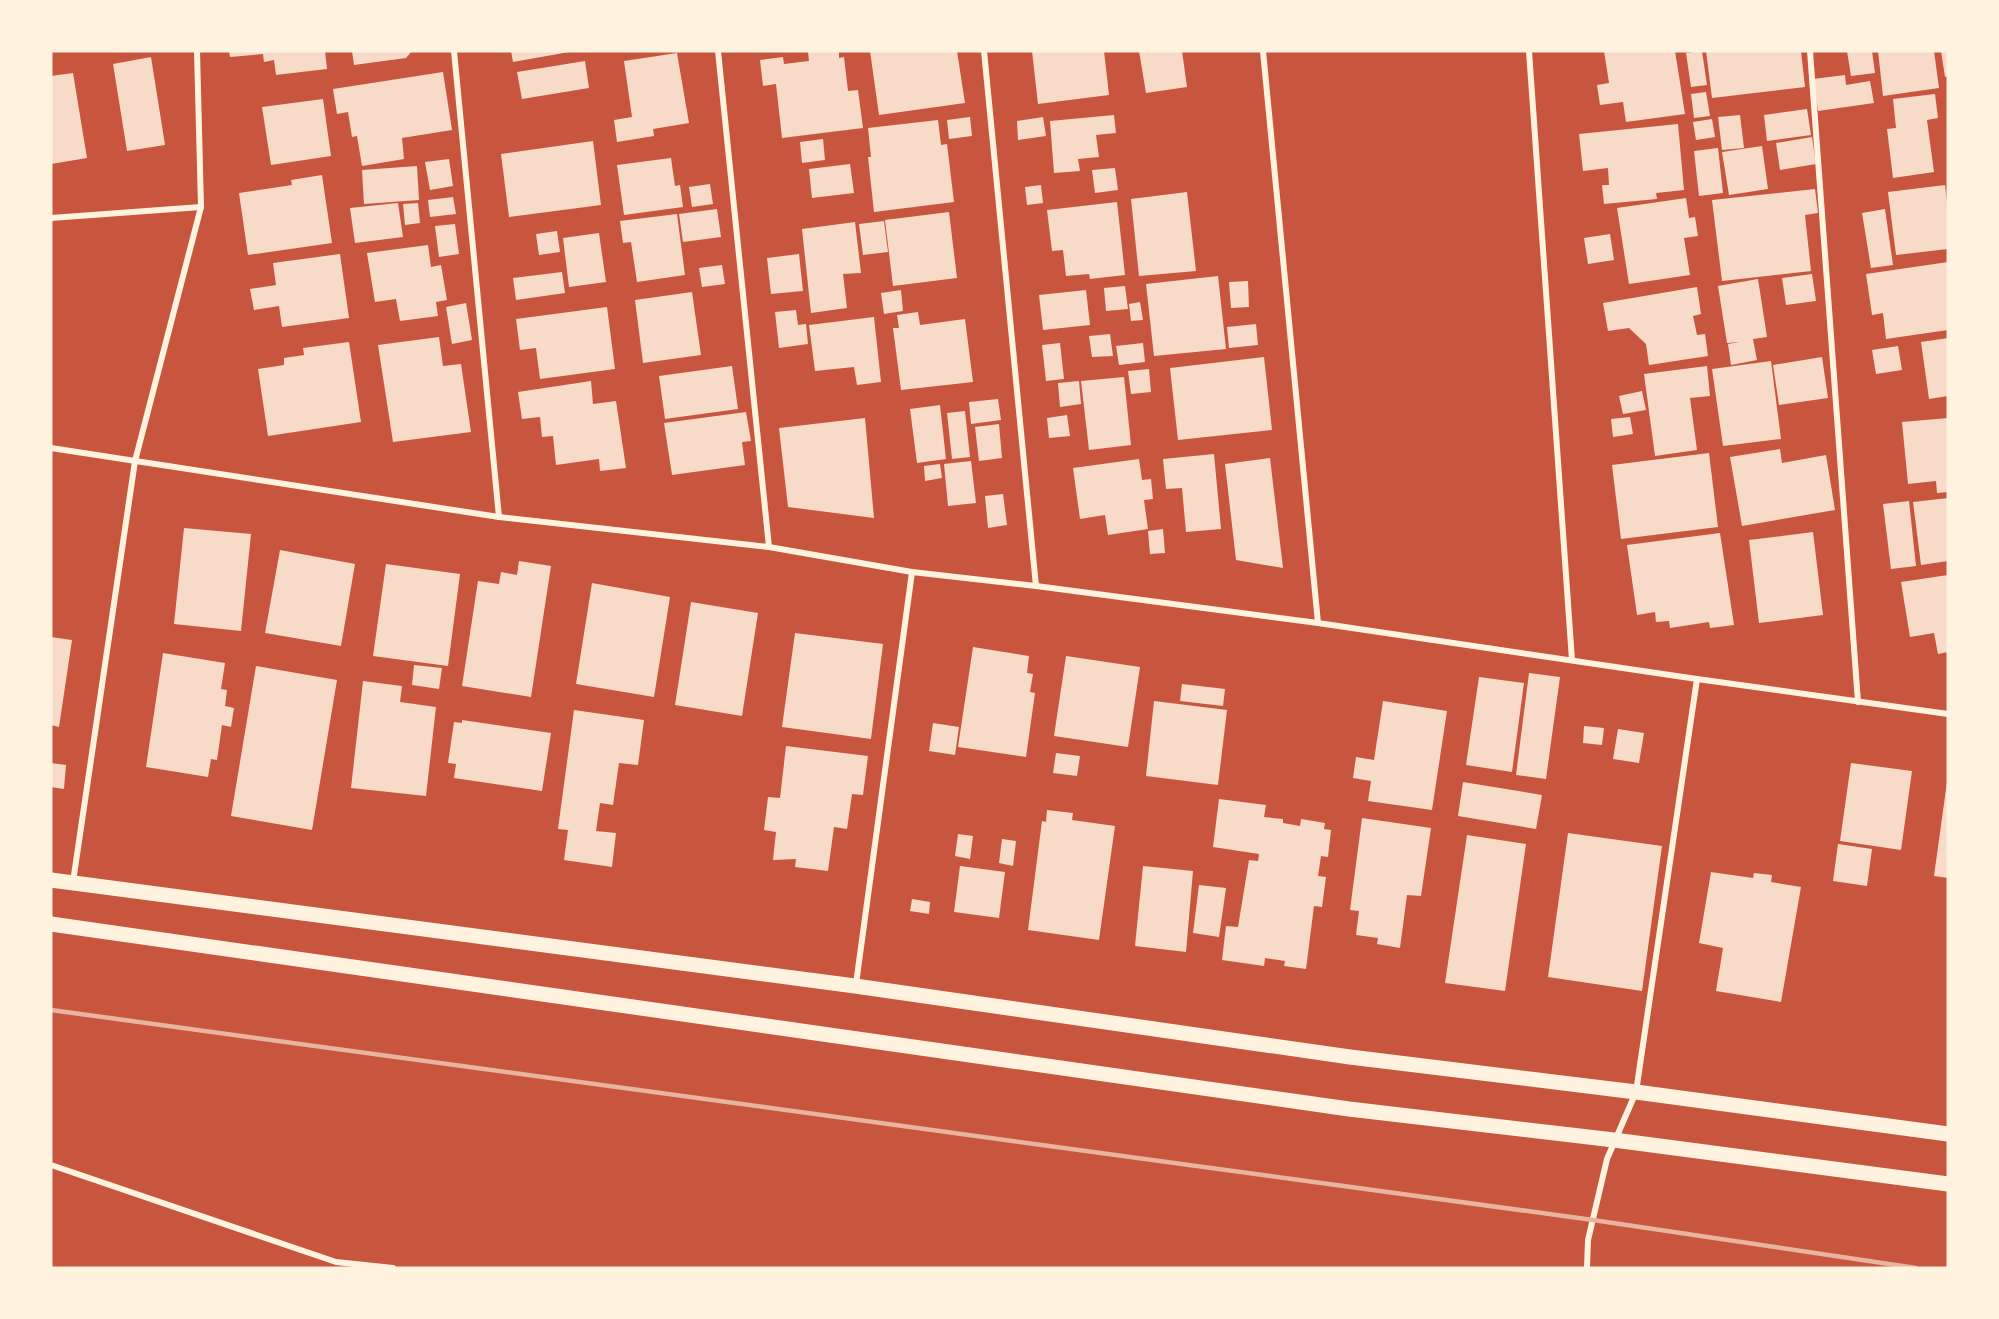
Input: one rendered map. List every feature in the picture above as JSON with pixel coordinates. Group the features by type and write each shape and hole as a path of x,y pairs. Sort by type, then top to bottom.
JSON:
{"main road":[{"path":"51,880 855,987 1350,1057 1636,1092 1948,1134"},
{"path":"51,924 1337,1108 1614,1140 1948,1184"}],"street":[{"path":"73,883 135,461 201,207 197,51"},
{"path":"454,51 499,517"},
{"path":"718,51 769,547"},
{"path":"984,51 1036,586"},
{"path":"1263,51 1317,623"},
{"path":"1529,51 1572,660"},
{"path":"1810,51 1858,702"},
{"path":"51,218 201,207"},
{"path":"51,448 499,517 769,547 912,572 1317,623 1948,714"},
{"path":"855,987 912,572"},
{"path":"1587,1268 1587,1240 1607,1159 1636,1092 1697,679"},
{"path":"51,1165 337,1265 393,1268"}],"building":[{"path":"229,51 325,51 327,69 276,75 274,60 264,62 263,54 230,57"},
{"path":"352,51 412,51 406,58 354,65"},
{"path":"511,51 569,51 569,52 513,62"},
{"path":"839,51 839,58 844,57 848,91 858,90 863,128 782,138 776,84 763,86 760,60 783,57 784,64 809,61 808,52"},
{"path":"870,51 957,51 965,103 879,115"},
{"path":"1032,51 1104,51 1109,95 1038,104"},
{"path":"1139,51 1182,51 1187,87 1146,93"},
{"path":"1604,51 1675,51 1685,114 1626,122 1623,102 1600,105 1597,85 1609,83"},
{"path":"1702,51 1707,85 1691,87 1686,53"},
{"path":"1706,51 1801,51 1805,87 1712,98"},
{"path":"1847,51 1872,51 1875,73 1851,76"},
{"path":"1878,51 1934,51 1939,88 1883,96"},
{"path":"1941,51 1948,51 1948,76 1945,77"},
{"path":"677,53 689,123 653,129 654,136 617,142 614,120 632,117 624,61"},
{"path":"151,57 165,145 127,151 113,64"},
{"path":"585,61 589,88 522,99 517,72"},
{"path":"443,72 452,130 402,138 404,159 362,166 357,136 352,137 348,112 337,114 333,89"},
{"path":"73,73 87,158 51,164 51,76"},
{"path":"1845,75 1846,85 1870,81 1874,103 1818,111 1813,79"},
{"path":"1706,92 1710,116 1694,118 1691,94"},
{"path":"1935,94 1938,118 1927,120 1934,172 1893,178 1887,129 1896,128 1893,99"},
{"path":"323,99 331,156 271,165 262,107"},
{"path":"1807,109 1811,135 1767,141 1764,115"},
{"path":"1114,115 1116,133 1096,135 1099,157 1078,159 1080,171 1054,173 1050,121"},
{"path":"1740,115 1744,148 1722,150 1718,117"},
{"path":"970,117 972,136 949,139 947,120"},
{"path":"1043,117 1046,136 1018,140 1017,121"},
{"path":"1712,119 1715,137 1696,140 1693,122"},
{"path":"938,120 941,145 947,144 954,202 874,212 868,157 871,157 868,128"},
{"path":"1678,124 1684,190 1656,193 1657,199 1604,204 1602,185 1609,185 1608,168 1583,171 1579,134"},
{"path":"1812,137 1816,164 1780,170 1776,143"},
{"path":"823,139 825,160 802,163 800,142"},
{"path":"593,141 601,205 509,217 501,154"},
{"path":"1762,146 1768,189 1729,195 1722,152"},
{"path":"1718,148 1723,193 1699,196 1694,151"},
{"path":"671,158 675,186 680,185 683,207 624,215 617,165"},
{"path":"449,159 453,186 430,190 425,162"},
{"path":"850,164 854,193 812,198 809,169"},
{"path":"417,166 419,200 364,204 362,170"},
{"path":"1115,168 1118,190 1095,193 1092,170"},
{"path":"322,175 332,243 248,255 239,193 292,185 291,180"},
{"path":"710,184 713,204 692,207 689,187"},
{"path":"1041,185 1043,203 1027,205 1025,187"},
{"path":"1945,185 1948,249 1896,255 1888,192"},
{"path":"1815,189 1818,213 1805,215 1811,271 1722,281 1712,200"},
{"path":"1187,192 1196,271 1139,276 1131,199"},
{"path":"453,197 456,214 430,217 428,200"},
{"path":"1686,198 1689,218 1695,217 1698,236 1684,238 1690,275 1629,284 1617,208"},
{"path":"1117,202 1125,275 1090,279 1089,274 1066,276 1063,250 1052,251 1047,210"},
{"path":"398,203 403,237 355,243 350,208"},
{"path":"418,203 420,223 405,225 403,204"},
{"path":"717,209 721,237 683,242 679,214"},
{"path":"1885,209 1893,265 1871,268 1862,213"},
{"path":"949,212 957,278 893,286 885,220"},
{"path":"677,214 685,275 637,282 631,242 623,243 620,221"},
{"path":"884,221 888,252 863,255 859,224"},
{"path":"855,222 861,273 843,274 847,308 811,313 802,229"},
{"path":"455,224 459,254 439,257 435,226"},
{"path":"557,231 560,252 539,255 536,234"},
{"path":"599,233 606,282 569,287 563,238"},
{"path":"1610,234 1614,260 1588,264 1584,238"},
{"path":"428,245 431,267 441,265 447,300 436,302 438,316 400,321 396,299 375,302 367,253"},
{"path":"340,254 349,318 282,327 279,306 254,310 250,289 276,285 273,263"},
{"path":"799,254 803,291 771,294 767,258"},
{"path":"1948,262 1948,330 1886,339 1883,313 1872,315 1866,274"},
{"path":"722,265 725,284 702,287 699,268"},
{"path":"562,272 565,293 516,300 513,278"},
{"path":"1812,274 1816,301 1786,305 1782,278"},
{"path":"1218,276 1226,349 1154,356 1146,284"},
{"path":"1758,279 1767,337 1753,339 1757,360 1731,365 1728,344 1739,342 1727,343 1718,286"},
{"path":"1248,281 1249,307 1231,308 1229,282"},
{"path":"1125,286 1128,309 1106,311 1104,288"},
{"path":"1697,287 1701,314 1693,316 1697,335 1705,334 1708,356 1649,365 1646,344 1629,328 1608,331 1603,303"},
{"path":"901,290 903,311 884,314 881,293"},
{"path":"1086,290 1090,325 1043,330 1039,295"},
{"path":"692,292 701,355 643,363 635,300"},
{"path":"1140,302 1143,320 1131,321 1129,304"},
{"path":"466,303 472,340 452,344 446,307"},
{"path":"607,307 615,369 540,379 536,348 520,350 516,319"},
{"path":"796,310 798,325 806,324 808,344 779,348 775,312"},
{"path":"918,312 920,325 965,319 973,382 901,390 893,328 899,328 897,315"},
{"path":"874,317 881,382 857,385 854,367 815,371 809,325"},
{"path":"1256,324 1258,345 1229,348 1227,327"},
{"path":"1110,334 1113,356 1092,357 1089,336"},
{"path":"439,337 443,366 461,364 471,432 393,442 378,345"},
{"path":"1948,338 1948,396 1929,399 1921,342"},
{"path":"349,342 361,422 268,436 258,369 284,365 284,358 304,355 303,348"},
{"path":"1060,343 1064,379 1046,381 1042,345"},
{"path":"1143,343 1145,362 1119,365 1116,346"},
{"path":"1898,346 1902,370 1876,374 1872,350"},
{"path":"1264,357 1272,430 1178,440 1170,368"},
{"path":"1822,357 1828,398 1779,405 1773,365"},
{"path":"1771,361 1781,439 1723,446 1712,369"},
{"path":"732,366 738,409 665,419 659,376"},
{"path":"1707,366 1710,396 1690,398 1697,450 1655,456 1644,374"},
{"path":"1149,369 1151,392 1131,394 1128,371"},
{"path":"1124,377 1131,445 1089,450 1081,381"},
{"path":"591,381 593,404 616,401 626,468 600,471 599,459 556,465 553,436 542,437 540,417 522,419 518,392"},
{"path":"1079,381 1081,404 1060,407 1058,383"},
{"path":"1642,391 1646,410 1623,414 1619,396"},
{"path":"998,399 1001,420 971,424 969,402"},
{"path":"940,405 946,459 917,463 910,409"},
{"path":"965,411 970,457 952,459 947,413"},
{"path":"746,412 751,441 742,442 745,465 672,475 664,423"},
{"path":"1067,415 1070,436 1049,438 1047,418"},
{"path":"1630,417 1633,434 1613,437 1611,419"},
{"path":"865,418 874,518 788,507 779,428"},
{"path":"1948,418 1948,492 1937,493 1936,481 1908,484 1902,422"},
{"path":"999,424 1002,458 979,461 975,427"},
{"path":"1780,449 1782,463 1826,455 1835,510 1742,526 1730,457"},
{"path":"1709,453 1718,527 1621,539 1612,465"},
{"path":"1214,454 1221,529 1186,532 1182,488 1166,489 1163,459"},
{"path":"1270,458 1283,568 1236,560 1225,464"},
{"path":"1139,459 1142,480 1151,479 1153,499 1144,500 1148,529 1108,535 1105,515 1080,519 1073,468"},
{"path":"971,461 976,503 948,506 944,464"},
{"path":"940,464 942,478 925,481 924,466"},
{"path":"1003,494 1007,525 988,528 985,496"},
{"path":"1948,498 1948,561 1921,565 1913,502"},
{"path":"1909,501 1916,566 1891,569 1883,504"},
{"path":"184,528 251,534 241,631 174,624"},
{"path":"1163,529 1165,553 1150,554 1148,531"},
{"path":"1813,532 1823,615 1759,623 1749,540"},
{"path":"1720,533 1734,625 1710,628 1709,622 1670,628 1669,621 1656,622 1655,612 1637,615 1627,545"},
{"path":"280,550 355,564 341,646 265,633"},
{"path":"519,561 551,566 531,697 462,686 478,581 499,584 501,572 517,575"},
{"path":"386,564 460,574 448,666 373,656"},
{"path":"1948,575 1948,652 1938,654 1934,633 1910,637 1901,582"},
{"path":"592,583 670,597 654,697 576,684"},
{"path":"691,602 758,613 742,716 675,705"},
{"path":"795,633 883,644 871,739 782,727"},
{"path":"51,637 72,640 59,727 51,725"},
{"path":"973,647 1029,656 1027,673 1033,674 1030,692 1035,693 1026,757 958,747"},
{"path":"163,653 225,663 221,689 227,690 225,706 234,708 231,727 222,725 217,760 211,759 208,777 146,767"},
{"path":"1066,656 1140,667 1128,747 1054,736"},
{"path":"414,665 442,668 439,689 412,685"},
{"path":"256,666 337,680 312,830 231,816"},
{"path":"1529,673 1560,677 1546,779 1516,775"},
{"path":"1479,677 1524,683 1512,772 1466,765"},
{"path":"363,681 402,686 400,702 436,707 426,796 351,788"},
{"path":"1182,684 1225,689 1223,706 1180,701"},
{"path":"1154,701 1227,710 1218,785 1146,776"},
{"path":"1383,701 1447,711 1432,810 1368,801 1371,781 1353,778 1356,757 1374,760"},
{"path":"574,710 644,720 638,765 619,763 613,805 600,803 596,831 616,833 612,867 564,860 568,830 558,829"},
{"path":"462,720 551,733 542,791 454,778 456,764 448,763 454,722 462,723"},
{"path":"933,723 959,727 955,755 929,751"},
{"path":"1584,726 1604,728 1602,745 1583,743"},
{"path":"1618,729 1644,733 1639,763 1613,759"},
{"path":"786,746 868,756 863,795 852,794 847,829 834,827 828,871 795,867 796,859 773,860 776,832 764,830 768,797 780,798"},
{"path":"1056,753 1080,756 1077,776 1053,773"},
{"path":"51,763 66,765 64,789 51,787"},
{"path":"1851,763 1912,771 1901,850 1840,841"},
{"path":"1463,782 1542,795 1536,829 1458,816"},
{"path":"1948,782 1948,878 1934,876"},
{"path":"1219,799 1266,805 1264,817 1283,819 1283,823 1300,826 1301,819 1325,823 1324,829 1331,830 1328,857 1321,856 1318,876 1326,877 1322,907 1314,906 1306,969 1284,966 1285,961 1265,958 1264,966 1222,960 1226,926 1238,927 1249,860 1258,861 1259,854 1213,847"},
{"path":"1047,810 1073,813 1072,820 1115,826 1099,940 1028,930 1042,821 1046,822"},
{"path":"1362,818 1431,828 1421,896 1407,895 1400,948 1377,944 1378,938 1356,935 1359,911 1350,910"},
{"path":"1568,833 1662,846 1642,991 1548,977"},
{"path":"958,834 973,836 970,859 955,856"},
{"path":"1467,835 1526,844 1505,991 1445,983"},
{"path":"1002,839 1016,841 1013,866 999,863"},
{"path":"1838,844 1872,849 1867,886 1833,881"},
{"path":"960,866 1005,872 999,918 954,912"},
{"path":"1143,866 1193,871 1186,952 1135,946"},
{"path":"1711,872 1753,878 1754,873 1772,875 1771,882 1801,887 1781,1002 1716,991 1723,948 1699,943"},
{"path":"1199,885 1226,888 1219,937 1193,933"},
{"path":"912,899 930,902 929,914 910,911"}],"railway":[{"path":"51,1010 1593,1220 1916,1268"}]}
